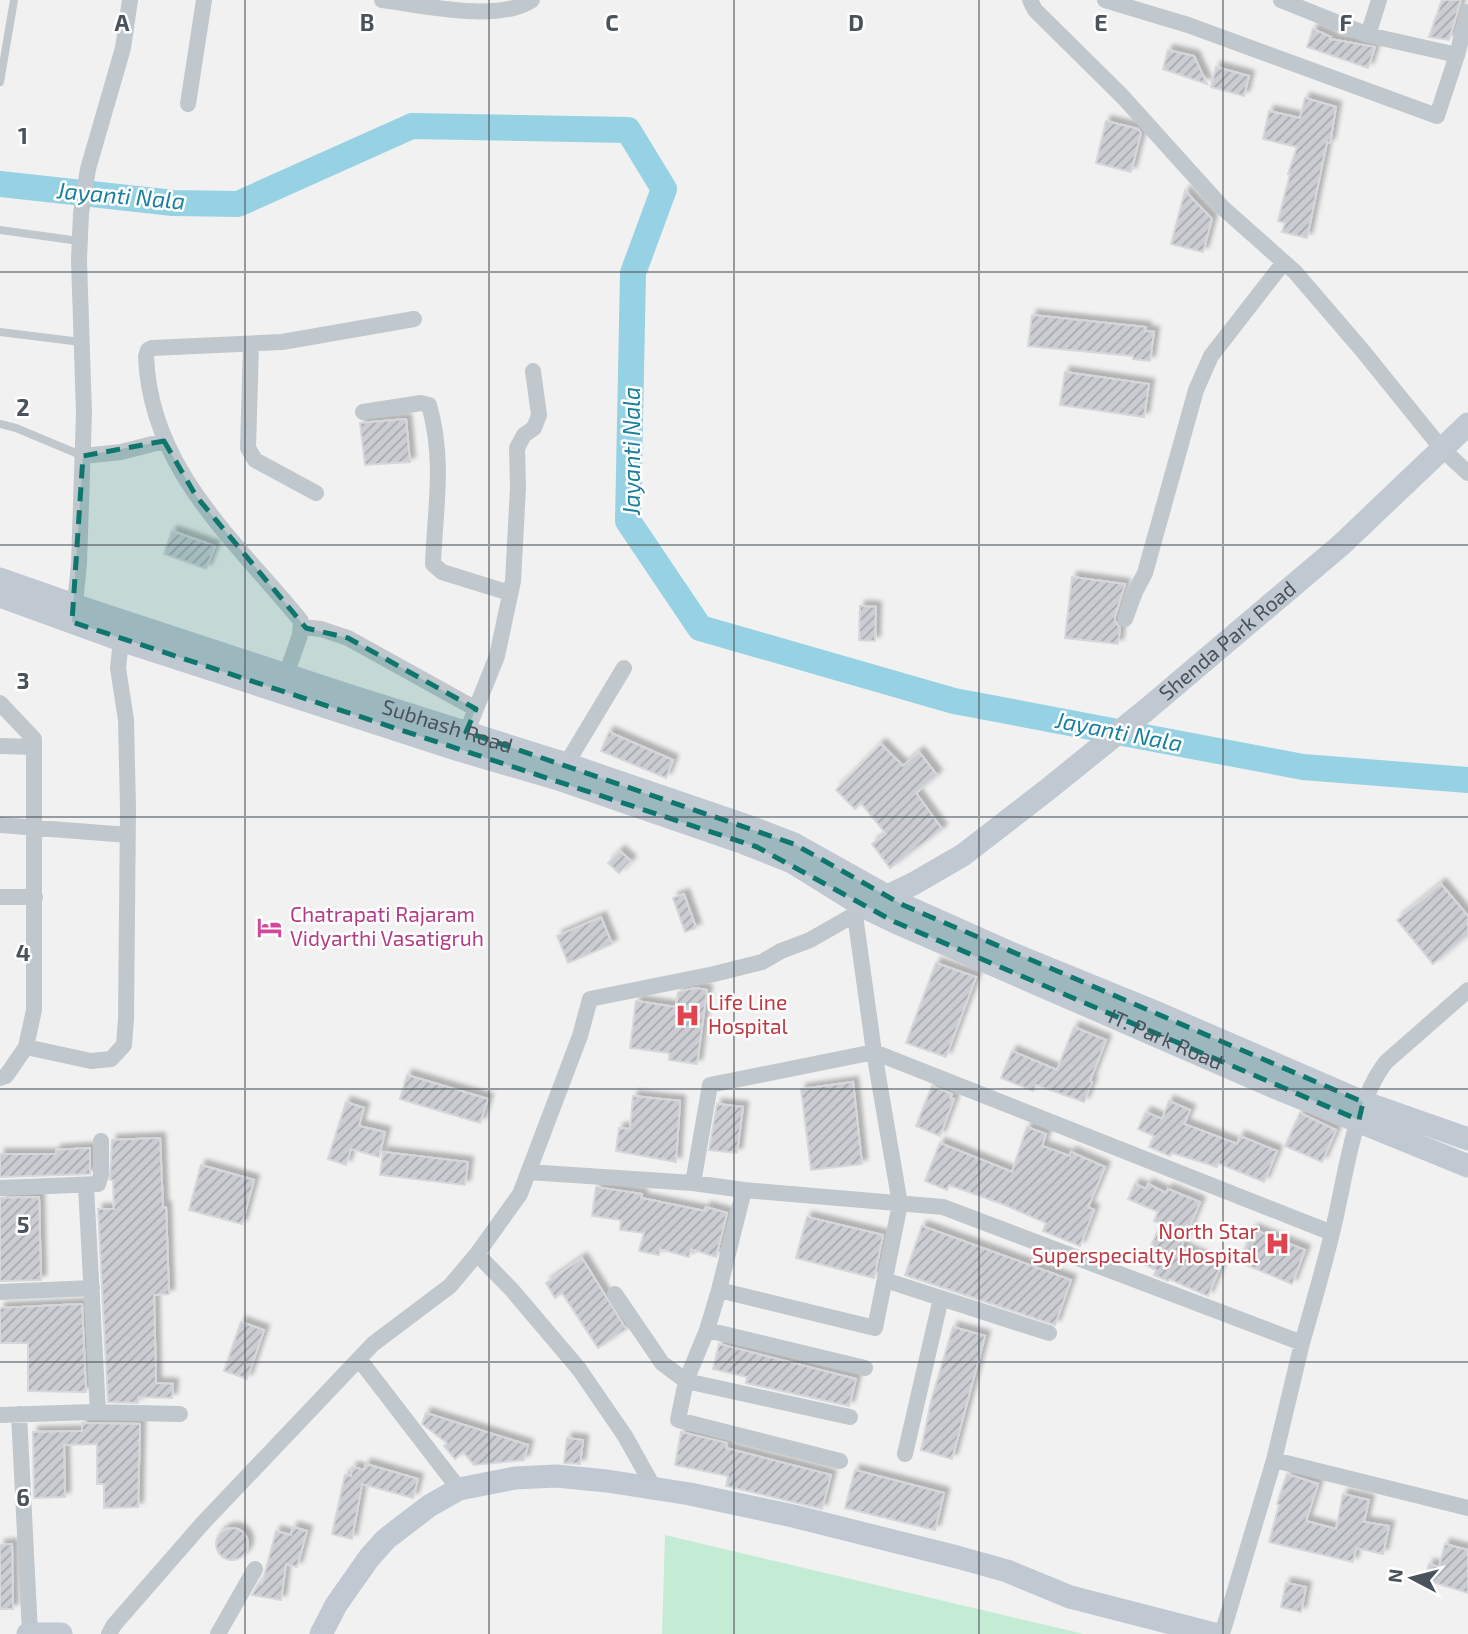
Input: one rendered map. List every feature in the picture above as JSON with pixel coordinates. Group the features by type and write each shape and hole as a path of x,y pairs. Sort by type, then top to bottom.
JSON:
{"main road":[{"name":"Shenda Park Road","path":"860,911 979,845 1133,721 1341,545 1468,424"},
{"name":"Subhash Road","path":"0,579 121,640 273,677"},
{"name":"Subhash Road","path":"0,596 73,614 463,741 794,844 886,895"},
{"name":"Subhash Road","path":"562,771 793,862 860,911"},
{"name":"IT. Park Road","path":"886,895 1015,955 1155,1012 1361,1111 1468,1166"},
{"name":"IT. Park Road","path":"860,911 1274,1087 1468,1139"},
{"path":"321,1634 351,1582 386,1539 429,1506 459,1489 515,1478 556,1476 594,1479 736,1503 957,1557 1006,1571 1070,1597 1185,1630 1214,1634"},
{"path":"29,1634 61,1634"}],"street":[{"path":"73,614 79,564 83,456 79,242 81,213 97,134 123,48 130,0"},
{"path":"188,104 204,0"},
{"path":"382,0 472,10 507,10 532,0"},
{"path":"1030,0 1035,10 1123,97 1223,208 1284,262 1342,325 1441,449 1468,473"},
{"path":"1105,0 1188,25 1437,116 1459,65 1468,12"},
{"path":"1281,0 1368,35 1459,65"},
{"path":"1368,35 1379,0"},
{"path":"1125,619 1145,573 1203,371 1211,356 1284,262"},
{"path":"273,677 302,627 301,621 196,496 164,441 152,404 146,367 148,350 157,347 282,342 414,319"},
{"path":"251,344 248,448 251,455 255,460 316,493"},
{"path":"463,741 497,656 510,593 516,541 517,447 524,435 534,428 540,415 533,371"},
{"path":"363,412 421,403 429,405 439,462 439,499 433,564 442,572 510,593"},
{"path":"83,456 121,452 164,441"},
{"path":"302,627 321,629 348,638 476,709"},
{"path":"26,1047 90,1061 111,1059 124,1045 128,966 128,835 126,720 118,657 121,640"},
{"path":"562,771 624,668"},
{"path":"0,703 34,739 36,897 34,1010 26,1047 6,1076 0,1078"},
{"path":"0,746 34,747"},
{"path":"0,825 128,835"},
{"path":"0,897 36,897"},
{"path":"109,1634 202,1524 373,1344 450,1286 477,1254 520,1194 580,1036 590,999 762,962 810,940 860,911 874,1052 900,1204 874,1328 719,1290"},
{"path":"1222,1634 1273,1460 1361,1111 1376,1075 1387,1062 1468,990"},
{"path":"693,1183 710,1085 874,1052 1332,1233"},
{"path":"0,1188 98,1184 100,1141"},
{"path":"528,1172 693,1183 943,1207 965,1213 1303,1343"},
{"path":"86,1186 98,1412"},
{"path":"744,1190 719,1290 707,1330 686,1381 678,1420 840,1461"},
{"path":"477,1254 512,1290 579,1369 619,1426 654,1488"},
{"path":"885,1280 1049,1333"},
{"path":"0,1292 92,1288"},
{"path":"615,1294 662,1363 686,1381 850,1417"},
{"path":"905,1454 941,1298"},
{"path":"707,1330 865,1368"},
{"path":"359,1359 459,1489"},
{"path":"0,1415 180,1413"},
{"path":"19,1414 29,1634"},
{"path":"1273,1460 1468,1508"},
{"path":"218,1634 255,1569"}],"lane":[{"path":"0,82 14,0"},
{"path":"0,230 79,242"},
{"path":"0,332 81,342"},
{"path":"0,424 83,456"}],"highlighted area":[{"path":"164,441 196,496 306,628 348,638 476,709 466,732 794,844 903,905 1363,1102 1359,1120 895,922 757,847 72,622 83,456"}],"green space":[{"path":"665,1535 1084,1634 662,1634"}],"building":[{"path":"1442,0 1461,0 1449,40 1429,37"},
{"path":"1313,29 1331,37 1330,39 1375,47 1368,68 1307,47"},
{"path":"1168,50 1194,56 1207,84 1163,69"},
{"path":"1216,67 1249,76 1244,96 1211,87"},
{"path":"1305,98 1336,107 1307,238 1282,232 1285,223 1278,221 1297,147 1263,139 1269,111 1300,118"},
{"path":"1106,121 1138,129 1141,133 1131,172 1096,163"},
{"path":"1185,191 1212,219 1203,252 1171,244"},
{"path":"1032,315 1146,327 1145,331 1154,332 1150,361 1133,359 1133,356 1028,346"},
{"path":"1065,372 1149,384 1144,417 1060,405"},
{"path":"406,419 410,462 365,465 360,423"},
{"path":"172,531 215,546 206,569 164,554"},
{"path":"1072,577 1125,584 1115,616 1120,628 1118,644 1065,638"},
{"path":"860,606 876,607 875,641 859,640"},
{"path":"609,732 673,760 666,778 601,751"},
{"path":"881,744 903,766 919,752 937,775 916,793 942,829 890,868 872,844 886,834 861,803 855,809 836,790"},
{"path":"620,851 631,861 619,873 608,863"},
{"path":"1441,884 1468,916 1468,935 1433,964 1397,920"},
{"path":"684,894 696,928 685,932 673,898"},
{"path":"601,917 612,944 568,963 557,936"},
{"path":"936,963 976,977 946,1057 906,1043"},
{"path":"695,988 707,990 697,1064 669,1060 669,1053 630,1048 636,1001 676,1007 678,992"},
{"path":"1074,1027 1106,1040 1084,1102 1036,1085 1033,1091 1001,1078 1012,1051 1057,1070"},
{"path":"407,1075 488,1099 480,1123 400,1099"},
{"path":"853,1082 862,1164 811,1170 801,1089"},
{"path":"932,1086 952,1094 950,1098 954,1099 940,1136 916,1126"},
{"path":"633,1096 680,1101 676,1162 616,1151 619,1128 630,1129"},
{"path":"1169,1101 1190,1110 1184,1124 1237,1144 1240,1136 1277,1151 1264,1182 1218,1163 1217,1167 1172,1153 1170,1156 1149,1147 1154,1136 1138,1129 1146,1112 1162,1119"},
{"path":"346,1102 364,1108 359,1126 385,1132 379,1157 351,1149 346,1165 328,1159"},
{"path":"717,1104 743,1107 737,1153 709,1150"},
{"path":"1300,1113 1336,1130 1322,1162 1285,1146"},
{"path":"1027,1127 1046,1134 1042,1146 1070,1156 1071,1152 1105,1167 1088,1207 1094,1210 1080,1246 1043,1231 1046,1223 1005,1205 949,1185 947,1190 925,1181 940,1143 1012,1172"},
{"path":"160,1138 169,1294 154,1295 156,1383 173,1384 172,1398 138,1397 138,1403 108,1402 98,1209 114,1209 113,1180 110,1180 112,1140"},
{"path":"90,1148 90,1174 0,1177 0,1154 56,1154 56,1150"},
{"path":"383,1152 468,1162 465,1185 380,1175"},
{"path":"201,1165 254,1180 242,1224 189,1210"},
{"path":"1135,1184 1146,1189 1148,1184 1166,1193 1168,1189 1200,1202 1181,1247 1221,1265 1208,1296 1154,1275 1156,1270 1143,1264 1161,1224 1154,1221 1158,1212 1128,1199"},
{"path":"596,1187 642,1194 641,1198 705,1211 706,1207 727,1213 716,1257 691,1249 689,1257 660,1249 659,1255 639,1251 644,1233 620,1230 621,1220 592,1216"},
{"path":"39,1197 41,1280 0,1281 0,1198"},
{"path":"807,1217 883,1235 874,1278 796,1258"},
{"path":"922,1226 1071,1280 1055,1325 905,1275"},
{"path":"1253,1229 1305,1250 1292,1284 1239,1262"},
{"path":"582,1258 626,1329 598,1348 562,1293 555,1298 546,1283"},
{"path":"82,1304 86,1392 28,1391 28,1343 0,1343 0,1308"},
{"path":"241,1322 264,1330 247,1379 224,1371"},
{"path":"953,1327 985,1336 952,1459 921,1450 931,1401"},
{"path":"719,1344 856,1379 849,1406 746,1383 747,1377 713,1369"},
{"path":"426,1413 528,1445 524,1460 474,1465 463,1452 455,1459 444,1446 447,1443 422,1424"},
{"path":"82,1423 140,1424 138,1507 104,1508 104,1484 97,1484 97,1444 64,1445 65,1497 34,1498 33,1432 82,1431"},
{"path":"681,1432 727,1443 726,1448 831,1475 822,1509 726,1486 728,1476 675,1465"},
{"path":"567,1438 583,1440 580,1464 564,1463"},
{"path":"366,1464 418,1479 413,1498 362,1484 352,1539 332,1534 345,1475 351,1476 352,1467 364,1470"},
{"path":"855,1470 944,1493 935,1530 845,1508"},
{"path":"1287,1474 1318,1484 1306,1521 1336,1529 1343,1494 1369,1500 1364,1522 1389,1526 1383,1554 1356,1548 1353,1562 1269,1542"},
{"path":"293,1527 307,1531 297,1567 286,1564 281,1600 252,1595 259,1583 262,1584 276,1531 291,1535"},
{"path":"232,1528 243,1533 248,1544 243,1555 232,1560 221,1555 216,1544 221,1533"},
{"path":"12,1544 13,1609 0,1609 0,1545"},
{"path":"1445,1544 1468,1550 1468,1593 1425,1580 1429,1564 1439,1567"},
{"path":"1286,1583 1306,1587 1301,1612 1281,1607"}],"waterway":[{"name":"Jayanti Nala","path":"0,184 173,203 238,204 412,126 628,130 664,189 633,273 628,521 700,628 954,701 1303,767 1468,780"}],"place":[{"name":"Chatrapati Rajaram Vidyarthi Vasatigruh","path":"270,927"},
{"name":"Life Line Hospital","path":"688,1015"},
{"name":"North Star Superspecialty Hospital","path":"1278,1244"}]}
